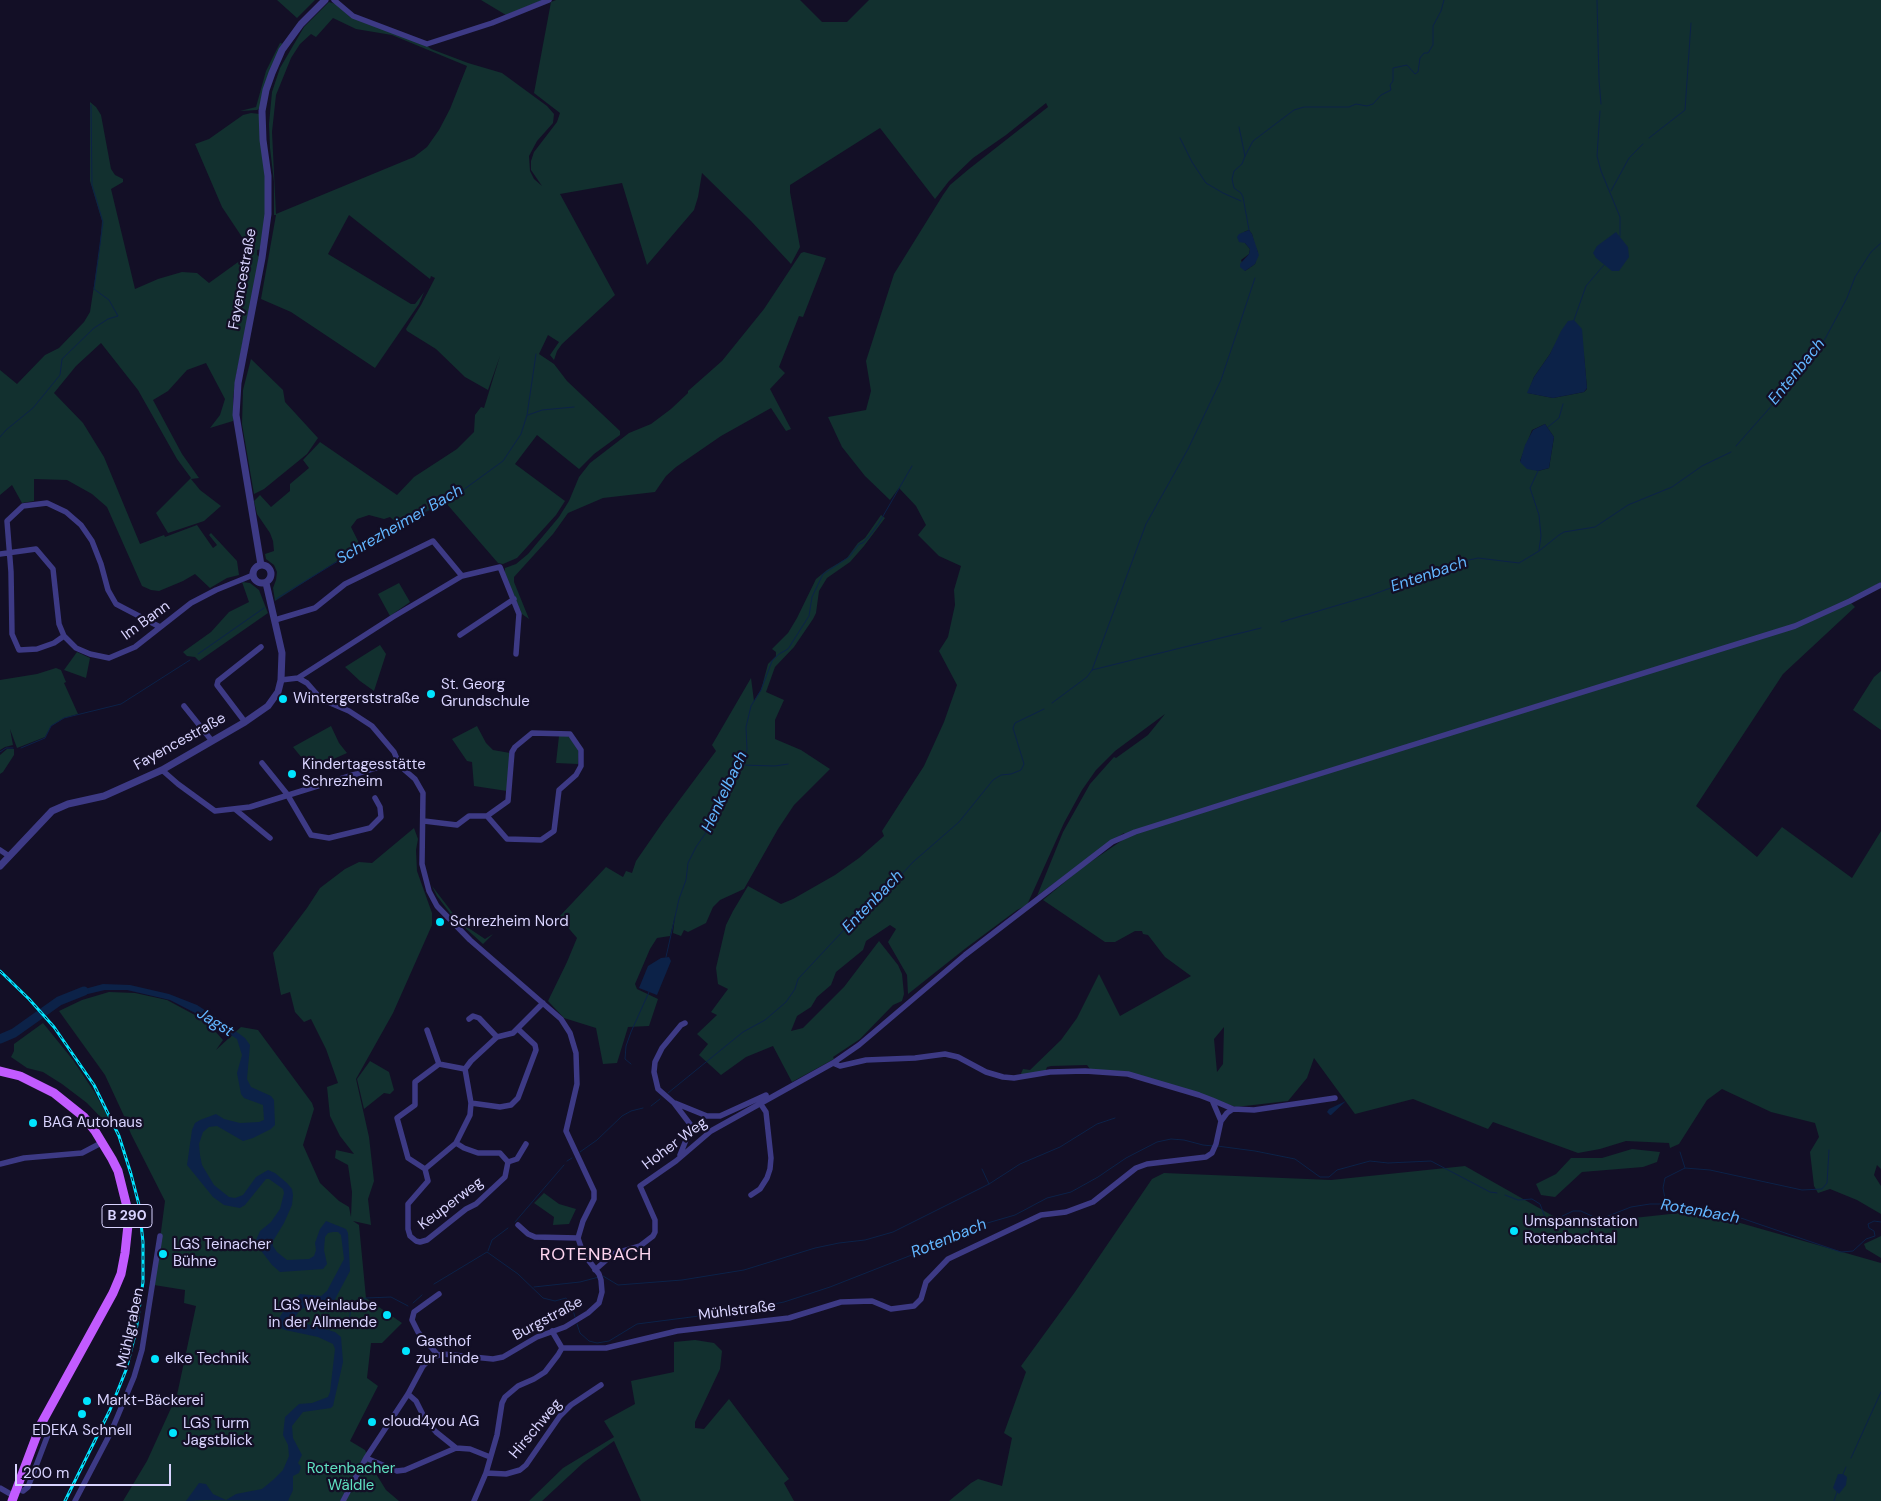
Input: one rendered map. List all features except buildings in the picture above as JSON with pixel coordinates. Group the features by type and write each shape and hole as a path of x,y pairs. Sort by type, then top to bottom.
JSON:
{"main road":[{"name":"B 290","path":"0,1071 20,1076 54,1093 84,1117 103,1142 118,1171 127,1207 128,1226 125,1253 113,1293 41,1424 14,1495"}],"street":[{"name":"Fayencestraße","path":"0,866 52,810 68,804 104,796 162,770 245,722 268,706 278,692 282,680 282,653 266,583 272,576 271,570 261,564 236,415 238,383 262,258 268,214 268,176 263,140 262,111 269,81 282,50 300,24 325,0"},
{"path":"334,0 353,16 427,44 492,23 549,0"},
{"path":"0,554 8,552 36,549 54,568 59,624 64,636 54,643 37,649 19,650 12,634 11,572 8,552 7,521 24,506 48,504 66,512 81,526 92,541 108,590 116,604 160,627"},
{"path":"275,620 315,608 345,584 433,540 462,576"},
{"path":"261,564 254,570 253,575 257,582 266,583"},
{"path":"282,680 298,678 393,616 462,576 500,567 519,614 516,654"},
{"name":"Im Bann","path":"64,636 76,648 90,654 109,658 135,647 191,603 216,590 253,575"},
{"name":"Hoher Weg","path":"598,1275 613,1254 640,1246 653,1236 655,1232 656,1220 640,1186 676,1161 711,1131 833,1063 859,1045 965,955 1112,842 1135,832 1242,798 1795,626 1850,601 1881,584"},
{"path":"460,635 514,599"},
{"path":"245,722 217,685 218,681 261,646"},
{"path":"298,678 307,683 321,699 349,711 372,726 394,752 400,766 415,779 423,793 422,864 429,891 437,906 470,940 560,1018 570,1033 576,1053 577,1084 566,1131 594,1191 594,1199 583,1221 578,1238 583,1253 598,1275"},
{"path":"184,706 212,741"},
{"path":"424,821 457,825 469,816 487,816 508,801 512,752 515,747 532,732 570,734 581,750 581,766 576,775 560,790 554,831 540,840 506,839 487,816"},
{"path":"262,763 287,794 311,834 329,838 370,828 381,817 380,807 376,798"},
{"path":"162,770 215,811 250,807 385,765 400,766"},
{"path":"236,810 270,838"},
{"path":"0,850 9,856"},
{"path":"465,1069 440,1064 415,1082 415,1105 397,1118 408,1158 424,1169 456,1143 470,1116 471,1103 465,1069 497,1037 513,1034 543,1002"},
{"path":"469,1019 473,1016 479,1018 497,1037"},
{"path":"685,1022 671,1036 658,1054 654,1072 658,1089 674,1102 707,1116 720,1116 742,1108 771,1093 775,1094"},
{"path":"471,1103 500,1107 511,1105 518,1098 536,1050 535,1045 518,1029"},
{"path":"427,1030 440,1064"},
{"path":"833,1063 840,1066 866,1060 915,1058 945,1054 958,1057 986,1072 1003,1077 1014,1078 1050,1072 1085,1071 1128,1074 1199,1095 1233,1109 1254,1110 1335,1098"},
{"path":"1212,1100 1221,1121 1233,1109"},
{"path":"674,1102 690,1124"},
{"path":"751,1195 760,1189 770,1169 771,1158 766,1112 760,1103"},
{"path":"676,1161 683,1149 694,1111"},
{"name":"Mühlstraße","path":"562,1348 606,1348 677,1331 789,1318 840,1302 872,1301 892,1309 914,1306 921,1299 926,1282 948,1259 989,1238 1041,1215 1066,1212 1092,1202 1136,1168 1147,1164 1206,1157 1215,1147 1221,1121"},
{"path":"0,1164 24,1158 82,1153 103,1142"},
{"name":"Keuperweg","path":"456,1143 478,1153 500,1153 508,1162"},
{"name":"Keuperweg","path":"508,1162 516,1159 526,1144"},
{"name":"Keuperweg","path":"424,1169 428,1181 408,1204 408,1229 410,1236 420,1242 427,1240 487,1195 505,1177 508,1162"},
{"path":"518,1225 528,1234 535,1237 578,1238"},
{"name":"Mühlgraben","path":"75,1501 111,1432 134,1377 142,1350 160,1236"},
{"name":"Burgstraße","path":"437,1354 461,1355 494,1360 503,1357 537,1337 565,1327 588,1313 599,1303 602,1292 598,1275"},
{"path":"343,1501 366,1458 408,1394 423,1366 437,1354 418,1332 412,1320 414,1312 439,1294"},
{"path":"474,1501 486,1472 505,1397 518,1386 544,1372 562,1348 552,1331"},
{"name":"Hirschweg","path":"486,1472 506,1474 520,1470 526,1465 560,1416 572,1405 601,1385"},
{"path":"408,1394 421,1408 426,1421 456,1448"},
{"path":"0,1488 14,1495 28,1487 48,1432"},
{"path":"366,1458 397,1471 405,1470 456,1448 470,1449 490,1457"}],"green space":[{"path":"277,0 315,0 297,18"},
{"path":"481,0 543,0 506,15"},
{"path":"556,0 800,0 822,22 847,22 869,0 1881,0 1881,582 1849,601 1855,607 1783,674 1696,806 1757,857 1782,827 1852,878 1881,831 1881,1169 1877,1165 1874,1175 1881,1186 1881,1214 1857,1200 1830,1189 1818,1193 1814,1186 1810,1152 1819,1137 1815,1123 1771,1112 1722,1089 1707,1100 1679,1144 1670,1148 1669,1143 1626,1141 1578,1153 1493,1122 1488,1129 1413,1099 1355,1114 1314,1058 1307,1078 1288,1101 1236,1107 1161,1082 1090,1069 1087,1065 1051,1066 1047,1067 1045,1072 1020,1076 1023,1069 1030,1070 1061,1040 1077,1018 1099,974 1120,1016 1191,976 1165,957 1148,935 1143,934 1142,931 1135,931 1115,942 1105,942 1043,900 1083,867 1127,837 1124,833 1037,896 1063,832 1090,784 1114,757 1116,758 1148,735 1165,714 1115,751 1096,770 1082,790 1064,823 1027,905 1017,910 966,948 908,994 907,975 888,942 896,929 890,925 866,941 863,950 836,972 831,985 817,997 811,1007 797,1016 791,1031 803,1028 844,987 879,941 898,965 902,974 904,994 902,1001 893,1005 860,1039 833,1057 834,1059 792,1082 773,1046 746,1057 721,1075 699,1055 708,1044 697,1034 717,1015 711,1012 728,989 718,984 716,968 726,925 748,886 781,904 835,875 859,858 884,836 882,831 924,766 944,722 957,685 939,651 948,637 955,605 954,590 961,566 939,556 918,535 926,525 916,506 899,488 890,500 865,476 842,447 828,417 866,410 871,391 866,361 894,274 950,185 1048,107 1046,103 973,158 949,181 935,199 880,128 790,185 800,247 791,264 702,173 694,210 647,265 622,183 560,194 615,295 562,344 554,360 550,355 559,342 548,335 539,354 554,364 567,381 620,431 620,435 594,454 579,469 537,435 515,464 565,501 556,515 517,558 503,564 498,563 446,503 398,524 390,517 384,519 369,515 357,519 351,527 359,547 275,601 273,588 277,572 274,565 266,559 265,554 274,551 273,541 257,514 254,501 260,495 271,507 290,491 290,484 309,468 303,460 320,442 397,495 414,477 457,449 474,432 475,415 481,407 484,408 500,356 488,390 465,377 436,349 407,331 406,329 435,278 431,276 430,279 349,215 328,254 411,304 415,304 424,292 419,304 375,368 291,312 261,299 276,215 274,215 274,182 269,124 272,92 280,68 304,27 329,2 336,4 350,17 426,45 431,49 468,63 502,73 547,106 554,114 553,123 537,141 529,156 530,171 534,179 542,186 531,170 531,161 534,152 557,122 560,113 534,93 551,2","holes":["333,18 356,29 392,35 467,66 450,109 427,147 414,157 276,214 272,132 276,95 291,58 300,44 311,34 316,37","1249,230 1252,234 1258,252 1255,264 1245,271 1241,260 1249,254 1250,249 1245,243 1244,232","1568,322 1584,356 1587,389 1584,392 1553,398 1528,393 1534,377 1550,354","1545,424 1554,437 1549,468 1538,471 1520,461 1532,430","1224,1027 1223,1064 1217,1072 1214,1039"]},
{"path":"280,43 284,44 261,107 257,110 240,111 256,107 266,71"},
{"path":"90,102 101,115 111,169 115,175 123,179 123,182 111,189 135,289 158,279 182,272 197,273 209,283 252,252 222,207 195,144 209,139 243,115 251,113 260,114 266,182 266,215 262,249 257,250 257,255 260,257 236,376 233,398 233,421 210,428 220,415 225,399 206,363 187,370 168,391 153,400 182,454 199,478 191,479 200,490 221,506 204,521 168,533 156,513 191,478 177,459 138,390 101,343 76,366 54,393 83,423 104,457 140,544 197,525 213,548 217,545 209,535 211,533 237,561 239,575 227,578 210,588 195,574 159,591 142,586 107,507 92,494 67,480 34,479 34,501 22,503 12,485 0,495 0,370 17,384 45,355 59,348 84,322 90,312 102,221 90,181"},
{"path":"804,252 826,258 803,317 799,316 779,367 785,373 770,389 791,429 786,431 771,408 721,436 676,467 666,476 655,492 603,498 568,513 553,534 514,577 514,582 529,619 522,614 505,575 505,568 516,564 528,554 559,517 569,501 579,477 590,463 629,433 651,424 671,409 722,361 764,309 801,253"},
{"path":"251,359 283,390 285,402 318,438 307,454 264,489 254,494 242,424 243,390"},
{"path":"881,515 885,518 864,546 850,562 827,578 819,591 816,613 813,619 794,647 775,667 766,692 784,700 775,720 775,739 801,750 830,769 794,805 744,889 720,900 713,907 706,923 688,932 684,930 681,936 673,933 675,916 670,936 657,938 650,949 635,984 637,989 658,999 649,1026 628,1027 617,1063 603,1064 596,1028 564,1018 548,1001 577,938 559,917 606,867 623,877 626,871 632,873 636,861 716,751 712,745 751,678 754,701 761,690 768,664 776,656 776,652 772,649 788,633 816,579 847,558 858,543 865,538"},
{"path":"242,582 250,583 259,590 268,613 199,661 195,657 187,656 183,652 211,632 229,612 249,602"},
{"path":"399,583 410,602 390,616 378,594"},
{"path":"380,645 386,654 374,691 345,667"},
{"path":"77,652 90,658 86,678 64,670"},
{"path":"56,668 61,670 66,682 64,683 78,714 64,718 51,726 45,737 17,748 10,729 13,745 0,750 0,680 37,674"},
{"path":"1881,671 1881,730 1853,710 1874,677"},
{"path":"331,726 339,743 347,753 311,769 293,747"},
{"path":"477,726 486,743 493,750 510,753 507,791 474,786 472,762 467,761 452,739"},
{"path":"559,736 568,736 579,750 578,764 556,763"},
{"path":"7,749 14,749 14,755 0,774 0,755"},
{"name":"Rotenbacher Wäldle","path":"414,828 418,839 416,850 417,871 432,913 432,925 393,1013 356,1079 369,1137 374,1181 368,1199 371,1225 353,1221 359,1225 366,1298 402,1323 382,1343 371,1343 367,1378 378,1386 350,1441 365,1450 373,1469 386,1490 399,1501 123,1501 147,1461 177,1395 196,1306 184,1303 185,1290 154,1285 165,1201 131,1134 125,1119 128,1117 124,1116 105,1075 59,1011 82,1000 109,992 135,993 167,1000 206,1021 223,1040 216,1050 241,1027 258,1030 312,1103 314,1109 303,1145 320,1183 339,1201 349,1207 351,1217 352,1192 348,1165 335,1158 336,1150 354,1154 340,1136 330,1116 327,1087 338,1083 326,1049 311,1019 304,1022 295,1012 290,992 281,995 273,953 320,888 345,869 359,862 372,863"},
{"path":"432,886 455,916 470,929 485,939 493,934 483,944 453,917"},
{"path":"43,1023 73,1060 95,1093 113,1130 87,1103 62,1084 43,1072 27,1068 11,1057 14,1051 14,1044"},
{"path":"370,1061 389,1072 394,1090 390,1094 384,1093 364,1109 357,1079"},
{"path":"1632,1149 1660,1152 1657,1162 1643,1167 1582,1172 1555,1197 1541,1195 1536,1184 1556,1174 1571,1158 1602,1158"},
{"path":"1465,1166 1569,1225 1698,1211 1881,1263 1881,1501 949,1501 978,1479 1002,1486 1012,1438 1004,1433 1026,1372 1021,1366 1075,1292 1152,1179 1164,1173 1331,1180"},
{"path":"544,1193 559,1204 576,1209 569,1224 553,1225 554,1217 534,1203"},
{"path":"1881,1236 1881,1258 1866,1249 1864,1244"},
{"path":"695,1340 714,1343 722,1351 720,1369 695,1422 695,1428 704,1429 729,1399 789,1479 784,1483 794,1501 641,1501 614,1441 583,1463 542,1501 529,1501 563,1468 614,1437 604,1421 635,1404 631,1381 674,1372 674,1342"}],"water":[{"path":"1249,230 1259,255 1255,264 1245,271 1240,267 1240,264 1249,254 1250,249 1245,243 1239,242 1237,237 1239,234"},
{"path":"1616,232 1628,247 1629,257 1619,271 1612,271 1596,258 1593,253 1597,246"},
{"path":"1574,320 1582,329 1587,388 1584,392 1553,398 1527,393 1534,377 1550,354 1561,331 1568,321"},
{"path":"1545,424 1554,437 1549,468 1538,471 1527,469 1520,462 1525,445 1533,430"},
{"path":"669,957 671,961 657,995 639,988 648,966 661,958"},
{"path":"103,984 130,985 169,994 197,1005 245,1038 250,1045 247,1079 251,1087 271,1096 274,1100 275,1125 253,1138 243,1141 217,1126 209,1127 203,1132 199,1144 200,1155 202,1165 214,1185 229,1197 235,1198 243,1195 256,1177 268,1170 275,1173 292,1189 292,1205 273,1241 273,1246 277,1252 287,1260 309,1259 314,1256 316,1250 315,1243 320,1229 326,1221 346,1229 348,1233 350,1271 333,1303 328,1307 308,1306 300,1310 293,1320 335,1332 341,1337 343,1362 333,1406 331,1408 303,1412 292,1426 293,1438 302,1455 298,1463 301,1467 299,1473 293,1476 293,1490 288,1501 186,1501 199,1483 206,1484 213,1494 226,1500 236,1494 262,1489 283,1470 289,1456 288,1445 283,1435 285,1417 299,1404 312,1403 328,1397 335,1349 333,1344 318,1337 285,1330 281,1328 278,1320 284,1310 300,1294 321,1296 327,1291 344,1259 341,1235 338,1232 333,1232 328,1233 325,1237 324,1250 327,1264 323,1269 280,1272 272,1265 259,1248 256,1240 260,1231 271,1222 280,1209 284,1193 283,1189 269,1179 266,1179 245,1205 240,1208 224,1205 213,1197 187,1165 192,1130 195,1123 200,1120 216,1114 224,1119 240,1123 264,1120 263,1105 244,1098 241,1094 237,1073 242,1055 237,1039 203,1017 170,1000 127,990 105,990 75,997 70,993"},
{"path":"1346,1101 1331,1115 1327,1112 1329,1109"},
{"path":"1838,1474 1843,1474 1847,1477 1846,1485 1839,1494 1833,1488"}],"waterway":[{"path":"1249,230 1243,197 1234,188 1232,179 1234,171 1242,164 1253,141 1294,110 1304,107 1349,107 1356,104 1367,106 1373,104 1381,95 1391,90 1393,68 1407,65 1415,74 1418,72 1420,58 1424,53 1428,53 1433,45 1433,26 1441,11 1444,0"},
{"path":"1597,0 1601,104"},
{"path":"1649,138 1685,110 1691,23"},
{"path":"0,437 33,408 60,375 62,359 94,328 108,319 118,316 109,300 94,289 103,222 92,185 91,105"},
{"path":"1600,111 1597,156 1601,171 1620,217 1620,236"},
{"path":"1239,127 1245,156"},
{"path":"1180,138 1192,162 1206,183 1241,201"},
{"path":"1611,191 1629,158 1643,144"},
{"name":"Entenbach","path":"1736,446 1782,394 1825,339 1847,298 1855,277 1871,252 1881,243"},
{"path":"1574,320 1586,286 1604,265"},
{"path":"1092,670 1146,524 1188,449 1221,380 1255,278"},
{"name":"Schrezheimer Bach","path":"276,599 405,520 448,501 503,461 521,434 527,415 536,354"},
{"path":"1548,427 1559,418 1563,404"},
{"path":"528,415 542,410 574,407"},
{"name":"Entenbach","path":"1281,622 1369,596 1460,562 1478,558 1519,563 1564,532 1595,527 1628,505 1672,487 1702,466 1731,452"},
{"name":"Henkelbach","path":"666,957 679,899 686,880 688,863 696,847 714,821 724,796 741,765 747,750 746,727 751,706 761,690 772,661 788,649 809,616 812,597 823,574 849,557 859,544 863,543 870,535 912,466"},
{"path":"1538,471 1530,488 1539,515 1541,536 1539,550"},
{"name":"Schrezheimer Bach","path":"198,654 264,608"},
{"name":"Entenbach","path":"1052,703 1087,677 1092,670 1261,628"},
{"name":"Schrezheimer Bach","path":"21,748 45,738 51,726 64,718 121,704 190,660"},
{"name":"Entenbach","path":"668,1093 743,1032 765,1020 786,1002 795,989 798,979 856,917 889,888 913,862 959,822 993,780 1001,775 1021,770 1024,764 1013,728 1015,723 1044,709"},
{"name":"Schrezheimer Bach","path":"0,752 6,748 13,748"},
{"path":"741,765 775,766 788,764"},
{"name":"Jagst","path":"0,1039 14,1033 59,1001 84,991"},
{"name":"Henkelbach","path":"631,1064 625,1059 626,1046 649,992"},
{"name":"Entenbach","path":"651,1106 660,1099"},
{"name":"Entenbach","path":"580,1152 597,1140 622,1116 643,1108"},
{"path":"603,1276 618,1285 682,1280 744,1270 815,1248 865,1240 893,1232 989,1184 1020,1164 1060,1147 1097,1124 1115,1118"},
{"name":"Rotenbach","path":"577,1324 580,1333 589,1341 597,1343 609,1341 637,1324 738,1311 784,1302 830,1287 927,1249 984,1224 1015,1215 1047,1198 1071,1192 1126,1158 1157,1142 1171,1139 1213,1146"},
{"name":"Rotenbach","path":"1217,1146 1295,1159 1320,1177 1329,1177 1337,1170 1370,1161 1388,1163 1431,1161 1490,1192 1497,1193"},
{"path":"1666,1204 1663,1188 1665,1178 1685,1168 1710,1170 1802,1190 1822,1189 1827,1183 1829,1150"},
{"path":"1680,1152 1685,1168"},
{"name":"Entenbach","path":"567,1161 572,1158"},
{"name":"Entenbach","path":"515,1222 564,1165"},
{"path":"982,1169 989,1184"},
{"name":"Rotenbach","path":"1505,1195 1518,1200 1532,1199 1540,1204 1545,1217 1552,1221 1573,1211 1581,1211 1594,1217 1603,1218 1631,1207 1650,1204 1666,1204 1732,1215 1841,1252 1853,1251 1866,1239 1875,1236 1874,1231 1869,1228 1868,1224 1874,1221 1881,1222"},
{"name":"Entenbach","path":"488,1251 492,1240 508,1228"},
{"name":"Rotenbach","path":"434,1284 487,1252 518,1274 543,1298 555,1301 566,1298 571,1303 575,1317"},
{"path":"534,1287 580,1282 599,1277"},
{"name":"Rotenbach","path":"413,1303 422,1295"},
{"name":"Rotenbach","path":"329,1331 331,1323 347,1325 349,1323 351,1306 366,1298 391,1297 408,1306"},
{"path":"1851,1458 1881,1392"},
{"path":"1843,1474 1846,1467"},
{"path":"1834,1501 1837,1492"}],"railway":[{"path":"0,971 54,1027 94,1085 119,1136 139,1205 143,1242 143,1282 136,1331 126,1370 110,1410 65,1501"}],"place":[{"name":"St. Georg Grundschule","path":"431,694"},
{"name":"Wintergerststraße","path":"283,699"},
{"name":"Kindertagesstätte Schrezheim","path":"292,774"},
{"name":"Schrezheim Nord","path":"440,922"},
{"name":"BAG Autohaus","path":"33,1123"},
{"name":"Umspannstation Rotenbachtal","path":"1514,1231"},
{"name":"LGS Teinacher Bühne","path":"163,1254"},
{"name":"LGS Weinlaube in der Allmende","path":"387,1315"},
{"name":"Gasthof zur Linde","path":"406,1351"},
{"name":"elke Technik","path":"155,1359"},
{"name":"Markt-Bäckerei","path":"87,1401"},
{"name":"EDEKA Schnell","path":"82,1414"},
{"name":"cloud4you AG","path":"372,1422"},
{"name":"LGS Turm Jagstblick","path":"173,1433"}],"district":[{"name":"ROTENBACH","path":"596,1255"}]}
